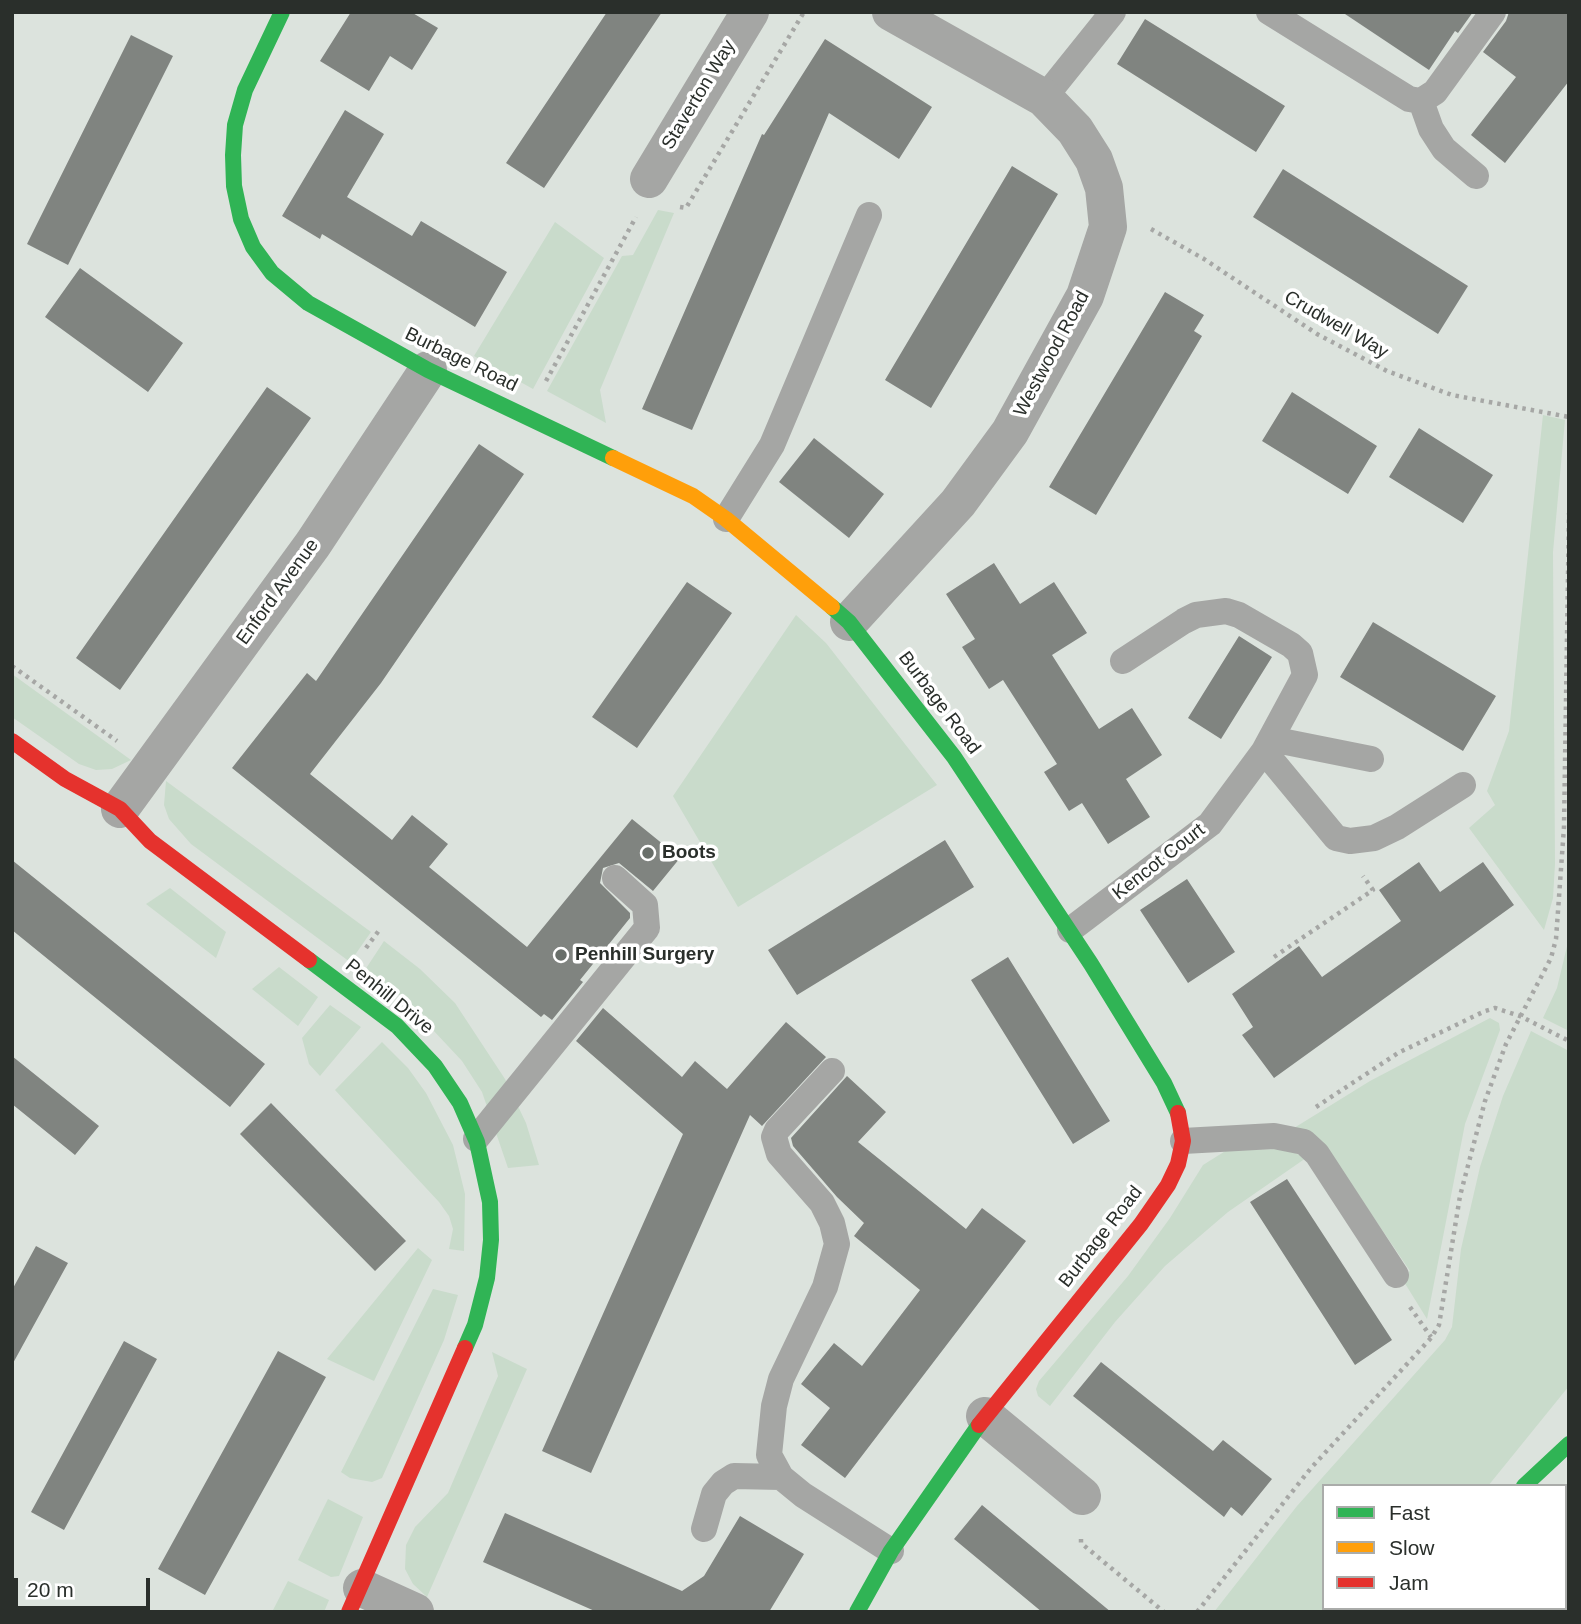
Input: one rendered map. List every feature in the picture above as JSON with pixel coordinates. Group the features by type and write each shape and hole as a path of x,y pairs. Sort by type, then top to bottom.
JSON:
{"street":[{"name":"Burbage Road","path":"282,12 245,90 235,125 234,186 241,219 253,247 272,273 308,303 428,370 693,496 726,519 849,622 954,757 1070,930 1164,1083 1177,1110 1183,1141 1178,1164 1168,1185 1141,1224 985,1416 891,1551 857,1612"},
{"name":"Staverton Way","path":"649,179 750,12"},
{"name":"Westwood Road","path":"849,622 958,503 1010,432 1085,296 1108,227 1108,210 1094,160 1075,131 1044,98 891,12"},
{"name":"Enford Avenue","path":"120,809 313,544 428,370"},
{"name":"Penhill Drive","path":"12,741 65,779 120,809 150,841 397,1026 435,1066 460,1103 476,1139 490,1202 491,1240 487,1278 478,1314 356,1600"},
{"path":"985,1416 1082,1496"},
{"path":"1526,1484 1569,1444"},
{"path":"356,1600 415,1612"}],"lane":[{"path":"1044,98 1114,12"},
{"path":"1269,12 1409,99 1420,101 1435,92 1493,12"},
{"path":"1420,101 1431,129 1444,149 1476,176"},
{"path":"726,519 772,445 869,215"},
{"name":"Kencot Court","path":"1070,930 1210,824 1267,745 1302,685 1305,675 1304,663 1291,645 1239,615 1226,611 1196,615 1123,661"},
{"path":"1267,745 1371,759"},
{"path":"1267,745 1336,838 1350,841 1374,838 1397,828 1463,785"},
{"path":"476,1139 647,928 649,916 645,905 615,878"},
{"path":"832,1071 774,1136 779,1154 822,1203 832,1223 837,1244 825,1287 781,1379 774,1406 769,1455 781,1477 803,1495 891,1551"},
{"path":"1183,1141 1274,1136 1304,1142 1317,1154 1396,1275"},
{"path":"704,1529 714,1494 723,1483 734,1476 781,1477"}],"path":[{"path":"526,415 632,226 649,179"},
{"name":"Crudwell Way","path":"1108,210 1163,234 1317,334 1387,371 1452,395 1569,417"},
{"path":"1197,1612 1345,1427 1434,1334 1439,1325 1460,1196 1479,1121 1496,1069 1551,958 1560,915 1569,513"},
{"path":"12,666 121,744 153,763"},
{"path":"1274,957 1373,890 1336,838"},
{"path":"1274,1136 1367,1072 1457,1023 1495,1008 1520,1016 1569,1041"},
{"path":"1082,1496 1081,1543 1164,1612"}],"green space":[{"path":"658,210 674,213 600,390 606,423 547,391 622,256 633,255"},
{"path":"555,222 604,258 533,389 474,356"},
{"path":"1543,415 1565,420 1553,552 1555,864 1553,898 1544,930 1469,828 1495,805 1487,791 1509,731"},
{"path":"796,615 826,643 937,785 738,907 673,796"},
{"path":"12,674 131,760 112,769 96,770 79,764 12,717"},
{"path":"166,781 371,932 350,962 191,844 169,819 164,805"},
{"path":"170,888 226,932 216,958 146,904"},
{"path":"1569,938 1569,1031 1543,1018 1557,988"},
{"path":"384,941 420,969 455,1003 505,1079 526,1123 539,1165 508,1168 482,1092 462,1061 403,998 365,970"},
{"path":"279,967 318,997 298,1026 252,989"},
{"path":"330,1005 361,1027 320,1076 309,1064 302,1038"},
{"path":"1490,1018 1499,1023 1500,1030 1465,1124 1427,1319 1401,1277 1410,1271 1336,1162 1294,1128 1370,1081"},
{"path":"1531,1031 1569,1051 1569,1386 1490,1484 1322,1484 1322,1610 1394,1610 1393,1612 1214,1612 1297,1506 1445,1340 1452,1327 1461,1249 1480,1167 1503,1096"},
{"path":"382,1042 408,1068 426,1093 453,1145 465,1194 464,1251 449,1249 453,1229 449,1216 439,1202 335,1090"},
{"path":"1287,1149 1306,1158 1228,1212 1165,1266 1115,1322 1050,1406 1038,1396 1036,1389 1039,1381 1128,1276 1170,1218 1203,1165 1227,1150"},
{"path":"418,1248 432,1260 374,1381 327,1359"},
{"path":"433,1289 458,1295 444,1340 382,1478 372,1482 350,1478 341,1472"},
{"path":"492,1352 527,1369 427,1597 413,1584 405,1569 406,1545 415,1527 448,1493 498,1376"},
{"path":"328,1499 363,1517 339,1576 331,1577 298,1560"},
{"path":"288,1581 329,1600 324,1612 272,1612"}],"building":[{"path":"351,12 411,12 438,28 412,70 390,56 369,91 320,61"},
{"path":"607,12 662,12 544,188 506,163"},
{"path":"1342,12 1473,12 1458,33 1455,31 1429,70"},
{"path":"1509,12 1569,12 1569,81 1505,163 1471,135 1516,77 1483,52 1506,21"},
{"path":"1145,19 1285,106 1256,152 1117,64"},
{"path":"131,35 173,56 68,265 27,244"},
{"path":"825,39 932,107 899,159 829,113 692,430 642,409 762,134 764,135"},
{"path":"345,110 384,134 347,197 412,236 421,221 507,272 475,327 322,234 320,239 282,216"},
{"path":"1012,166 1058,194 931,408 885,380"},
{"path":"1283,169 1468,286 1438,334 1253,217"},
{"path":"80,268 183,343 148,392 45,317"},
{"path":"1165,292 1204,315 1194,331 1202,336 1096,515 1049,487"},
{"path":"267,387 311,418 120,690 76,658"},
{"path":"1292,392 1377,446 1348,494 1262,441"},
{"path":"1419,428 1493,475 1463,523 1389,477"},
{"path":"814,438 884,494 849,538 779,482"},
{"path":"479,444 524,474 381,683 310,774 392,840 412,815 448,844 429,867 527,947 632,819 680,858 653,891 619,863 603,868 600,883 630,913 630,918 552,1020 544,1014 541,1017 232,768 307,673 316,681"},
{"path":"994,563 1020,604 1054,582 1087,633 1052,655 1099,729 1132,708 1162,755 1126,779 1150,817 1108,844 1082,803 1069,811 1044,772 1057,764 1003,680 989,689 962,647 975,639 946,594"},
{"path":"687,582 732,613 637,748 592,717"},
{"path":"1373,622 1496,696 1463,751 1340,677"},
{"path":"1239,636 1272,657 1221,739 1188,718"},
{"path":"945,840 974,887 797,995 768,950"},
{"path":"12,860 265,1064 230,1107 12,930"},
{"path":"1419,862 1440,892 1483,862 1514,905 1274,1078 1242,1035 1253,1027 1232,994 1299,946 1322,977 1401,921 1379,890"},
{"path":"1187,879 1235,952 1188,983 1140,910"},
{"path":"1008,957 1110,1121 1073,1144 971,980"},
{"path":"603,1008 682,1077 695,1061 727,1089 786,1022 826,1057 762,1126 750,1115 591,1473 542,1451 683,1134 576,1041"},
{"path":"12,1056 99,1126 75,1155 12,1104"},
{"path":"847,1076 886,1112 858,1142 966,1229 982,1208 1026,1241 845,1478 801,1445 830,1408 801,1384 834,1343 862,1366 920,1290 854,1236 864,1223 837,1197 793,1146 791,1138"},
{"path":"271,1103 406,1241 375,1271 240,1134"},
{"path":"1287,1179 1392,1340 1355,1365 1250,1202"},
{"path":"36,1246 68,1263 12,1365 12,1290"},
{"path":"124,1341 157,1359 64,1530 31,1512"},
{"path":"278,1351 326,1377 205,1595 158,1569"},
{"path":"1101,1362 1213,1451 1223,1440 1272,1479 1242,1516 1231,1507 1224,1517 1073,1396"},
{"path":"982,1505 1111,1612 1042,1612 954,1539"},
{"path":"505,1513 682,1591 704,1576 740,1516 804,1554 769,1612 597,1612 483,1562"}],"traffic: fast":[{"path":"282,12 245,90 235,125 233,155 234,186 241,219 253,247 272,273 308,303 428,370 613,458"},
{"path":"832,607 849,622 954,757 1091,964 1164,1083 1178,1113"},
{"path":"309,960 397,1026 435,1066 460,1103 477,1142 490,1202 491,1240 487,1278 475,1325 465,1348"},
{"path":"857,1612 891,1551 979,1425"},
{"path":"1526,1484 1569,1444"}],"traffic: slow":[{"path":"613,458 693,496 726,519 832,607"},
{"path":"1567,1498 1569,1492"}],"traffic: jam":[{"path":"12,741 65,779 120,809 150,841 309,960"},
{"path":"979,1425 1141,1224 1168,1185 1178,1164 1183,1141 1178,1113"},
{"path":"349,1612 465,1348"}],"place":[{"name":"Boots","path":"648,853"},
{"name":"Penhill Surgery","path":"561,955"}]}
